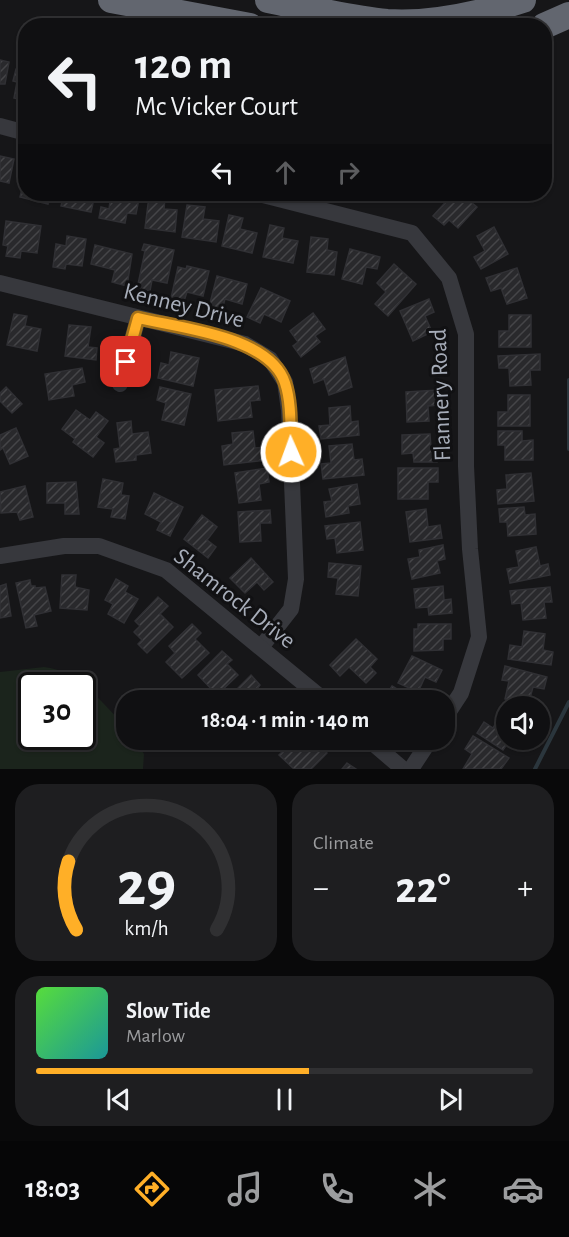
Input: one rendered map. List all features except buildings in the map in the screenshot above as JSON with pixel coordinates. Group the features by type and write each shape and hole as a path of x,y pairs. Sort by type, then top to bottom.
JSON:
{"highway":[{"path":"111,0 207,18"},
{"path":"268,0 366,18"},
{"path":"452,18 491,11 523,0"},
{"path":"552,22 569,15"}],"street":[{"path":"0,126 18,131"},
{"name":"Flannery Road","path":"286,201 412,233 449,278 466,334 467,490 470,549 479,637 461,693 455,702"},
{"name":"Kenney Drive","path":"0,283 245,344 270,359 285,382 289,410 296,579 291,609 262,646"},
{"path":"120,384 138,318"},
{"name":"Shamrock Drive","path":"0,556 64,546 99,546 166,570 262,646 313,690"},
{"path":"381,750 403,769"},
{"path":"411,769 423,750"}],"shaded area":[{"path":"44,667 63,672 18,672 18,750 96,750 96,696 116,717 116,750 141,750 144,754 143,769 0,769 0,672"}],"waterway":[{"path":"569,380 569,449"},
{"path":"535,769 569,702"}],"route":[{"path":"126,362 138,318 245,344 270,359 285,382 291,452"}]}
